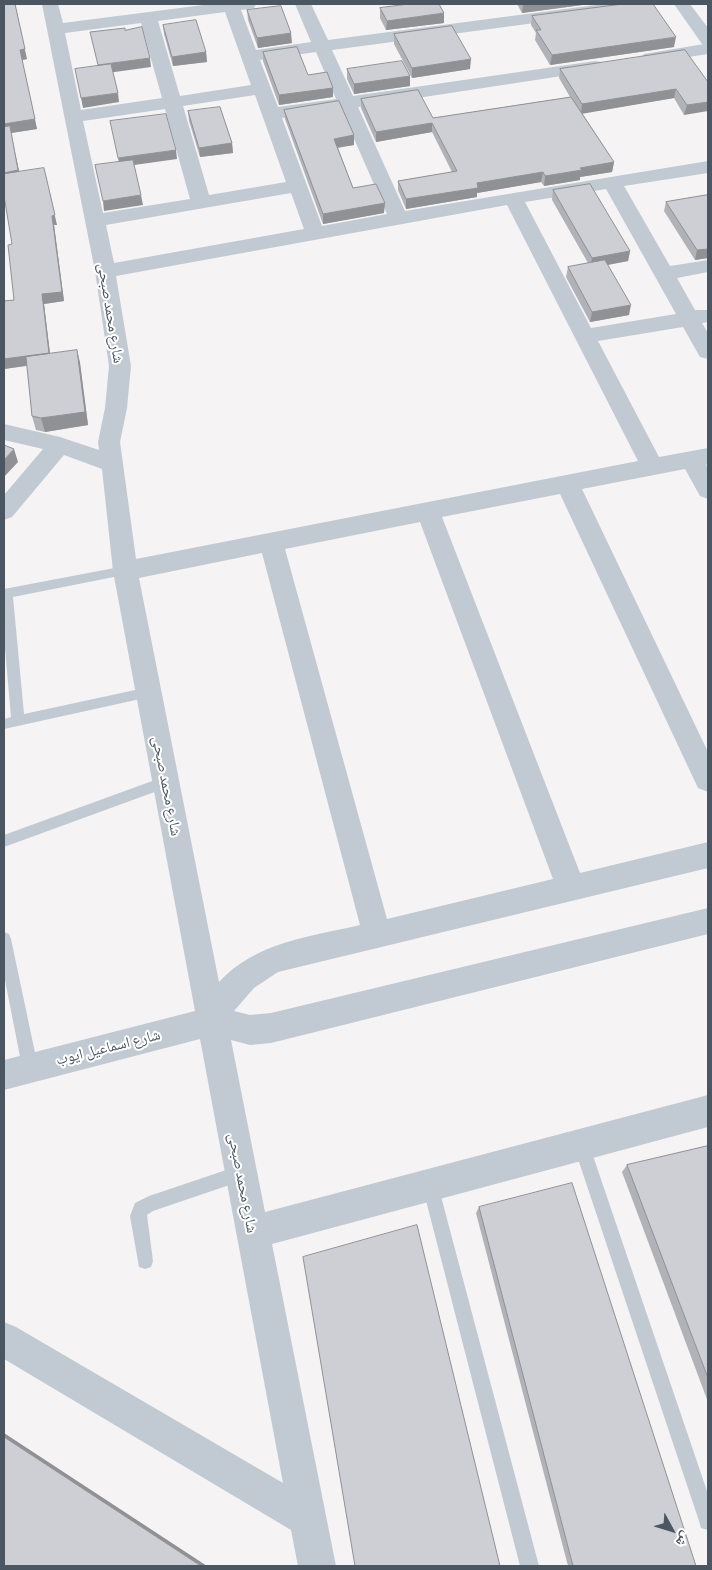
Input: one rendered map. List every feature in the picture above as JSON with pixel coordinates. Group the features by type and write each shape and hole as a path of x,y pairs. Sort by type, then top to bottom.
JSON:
{"street":[{"path":"303,4 398,218"},
{"path":"249,56 640,4"},
{"path":"682,4 708,40"},
{"path":"53,16 139,13 232,5 315,233"},
{"path":"139,13 172,102 201,203"},
{"name":"شارع محمد صبحى","path":"53,16 106,271 120,366 116,408 108,442 113,464 125,571 317,1566"},
{"path":"630,61 708,49"},
{"path":"271,114 611,64"},
{"path":"74,117 262,89"},
{"path":"106,271 513,198 708,168"},
{"path":"612,182 663,274 699,317 708,352"},
{"path":"95,221 298,186"},
{"path":"513,198 654,467"},
{"path":"663,274 708,266"},
{"path":"585,336 699,317"},
{"path":"5,426 113,464"},
{"path":"4,511 60,445"},
{"path":"125,571 700,458 708,490"},
{"path":"568,485 699,740 708,780"},
{"path":"428,512 571,888"},
{"path":"271,543 377,934"},
{"path":"708,855 272,960 253,970 236,984 222,1001 212,1020 250,1030 271,1028 708,921"},
{"name":"شارع اسماعيل ايوب","path":"17,1071 212,1020"},
{"path":"253,1232 708,1111"},
{"path":"4,1339 308,1519"}],"lane":[{"path":"18,721 5,594 125,571"},
{"path":"4,724 149,692"},
{"path":"4,841 166,782"},
{"path":"4,939 17,1071"},
{"path":"581,1144 708,1521"},
{"path":"145,1261 138,1216 141,1209 149,1204 241,1173"},
{"path":"430,1185 530,1566"}],"building":[{"path":"4,4 15,4 25,49 20,50 35,119 4,124"},
{"path":"409,4 439,4 444,13 387,21 380,8"},
{"path":"623,4 653,4 676,37 552,55 536,30 541,30 532,16"},
{"path":"281,6 291,33 257,38 247,10"},
{"path":"196,20 206,52 172,57 163,25"},
{"path":"452,26 471,59 412,68 394,34"},
{"path":"142,27 150,58 98,65 90,32"},
{"path":"297,47 308,75 327,72 333,88 279,95 263,52"},
{"path":"685,50 708,82 708,102 687,105 676,89 582,104 560,69"},
{"path":"402,61 410,76 354,84 347,69"},
{"path":"111,64 118,93 81,98 75,69"},
{"path":"418,90 433,118 571,97 614,162 545,176 543,172 477,183 478,188 406,199 398,181 457,171 432,123 376,132 361,99"},
{"path":"339,101 354,135 334,139 353,188 376,184 385,203 323,214 284,110"},
{"path":"220,107 232,143 199,148 188,111"},
{"path":"166,114 176,150 118,158 110,121"},
{"path":"10,126 18,170 4,173 4,127"},
{"path":"133,160 141,195 103,201 95,165"},
{"path":"44,168 55,215 52,216 62,292 42,294 49,353 4,359 4,301 14,300 8,245 12,244 4,196 4,174"},
{"path":"590,184 630,251 592,258 553,190"},
{"path":"708,195 708,249 697,250 666,202"},
{"path":"605,260 631,305 592,312 568,267"},
{"path":"77,350 85,412 41,418 32,416 26,357"},
{"path":"4,445 14,449 4,460"},
{"path":"708,1146 708,1378 627,1165"},
{"path":"572,1183 696,1566 573,1566 479,1207"},
{"path":"417,1225 500,1566 355,1566 303,1257"},
{"path":"4,1437 201,1566 4,1566"}]}
